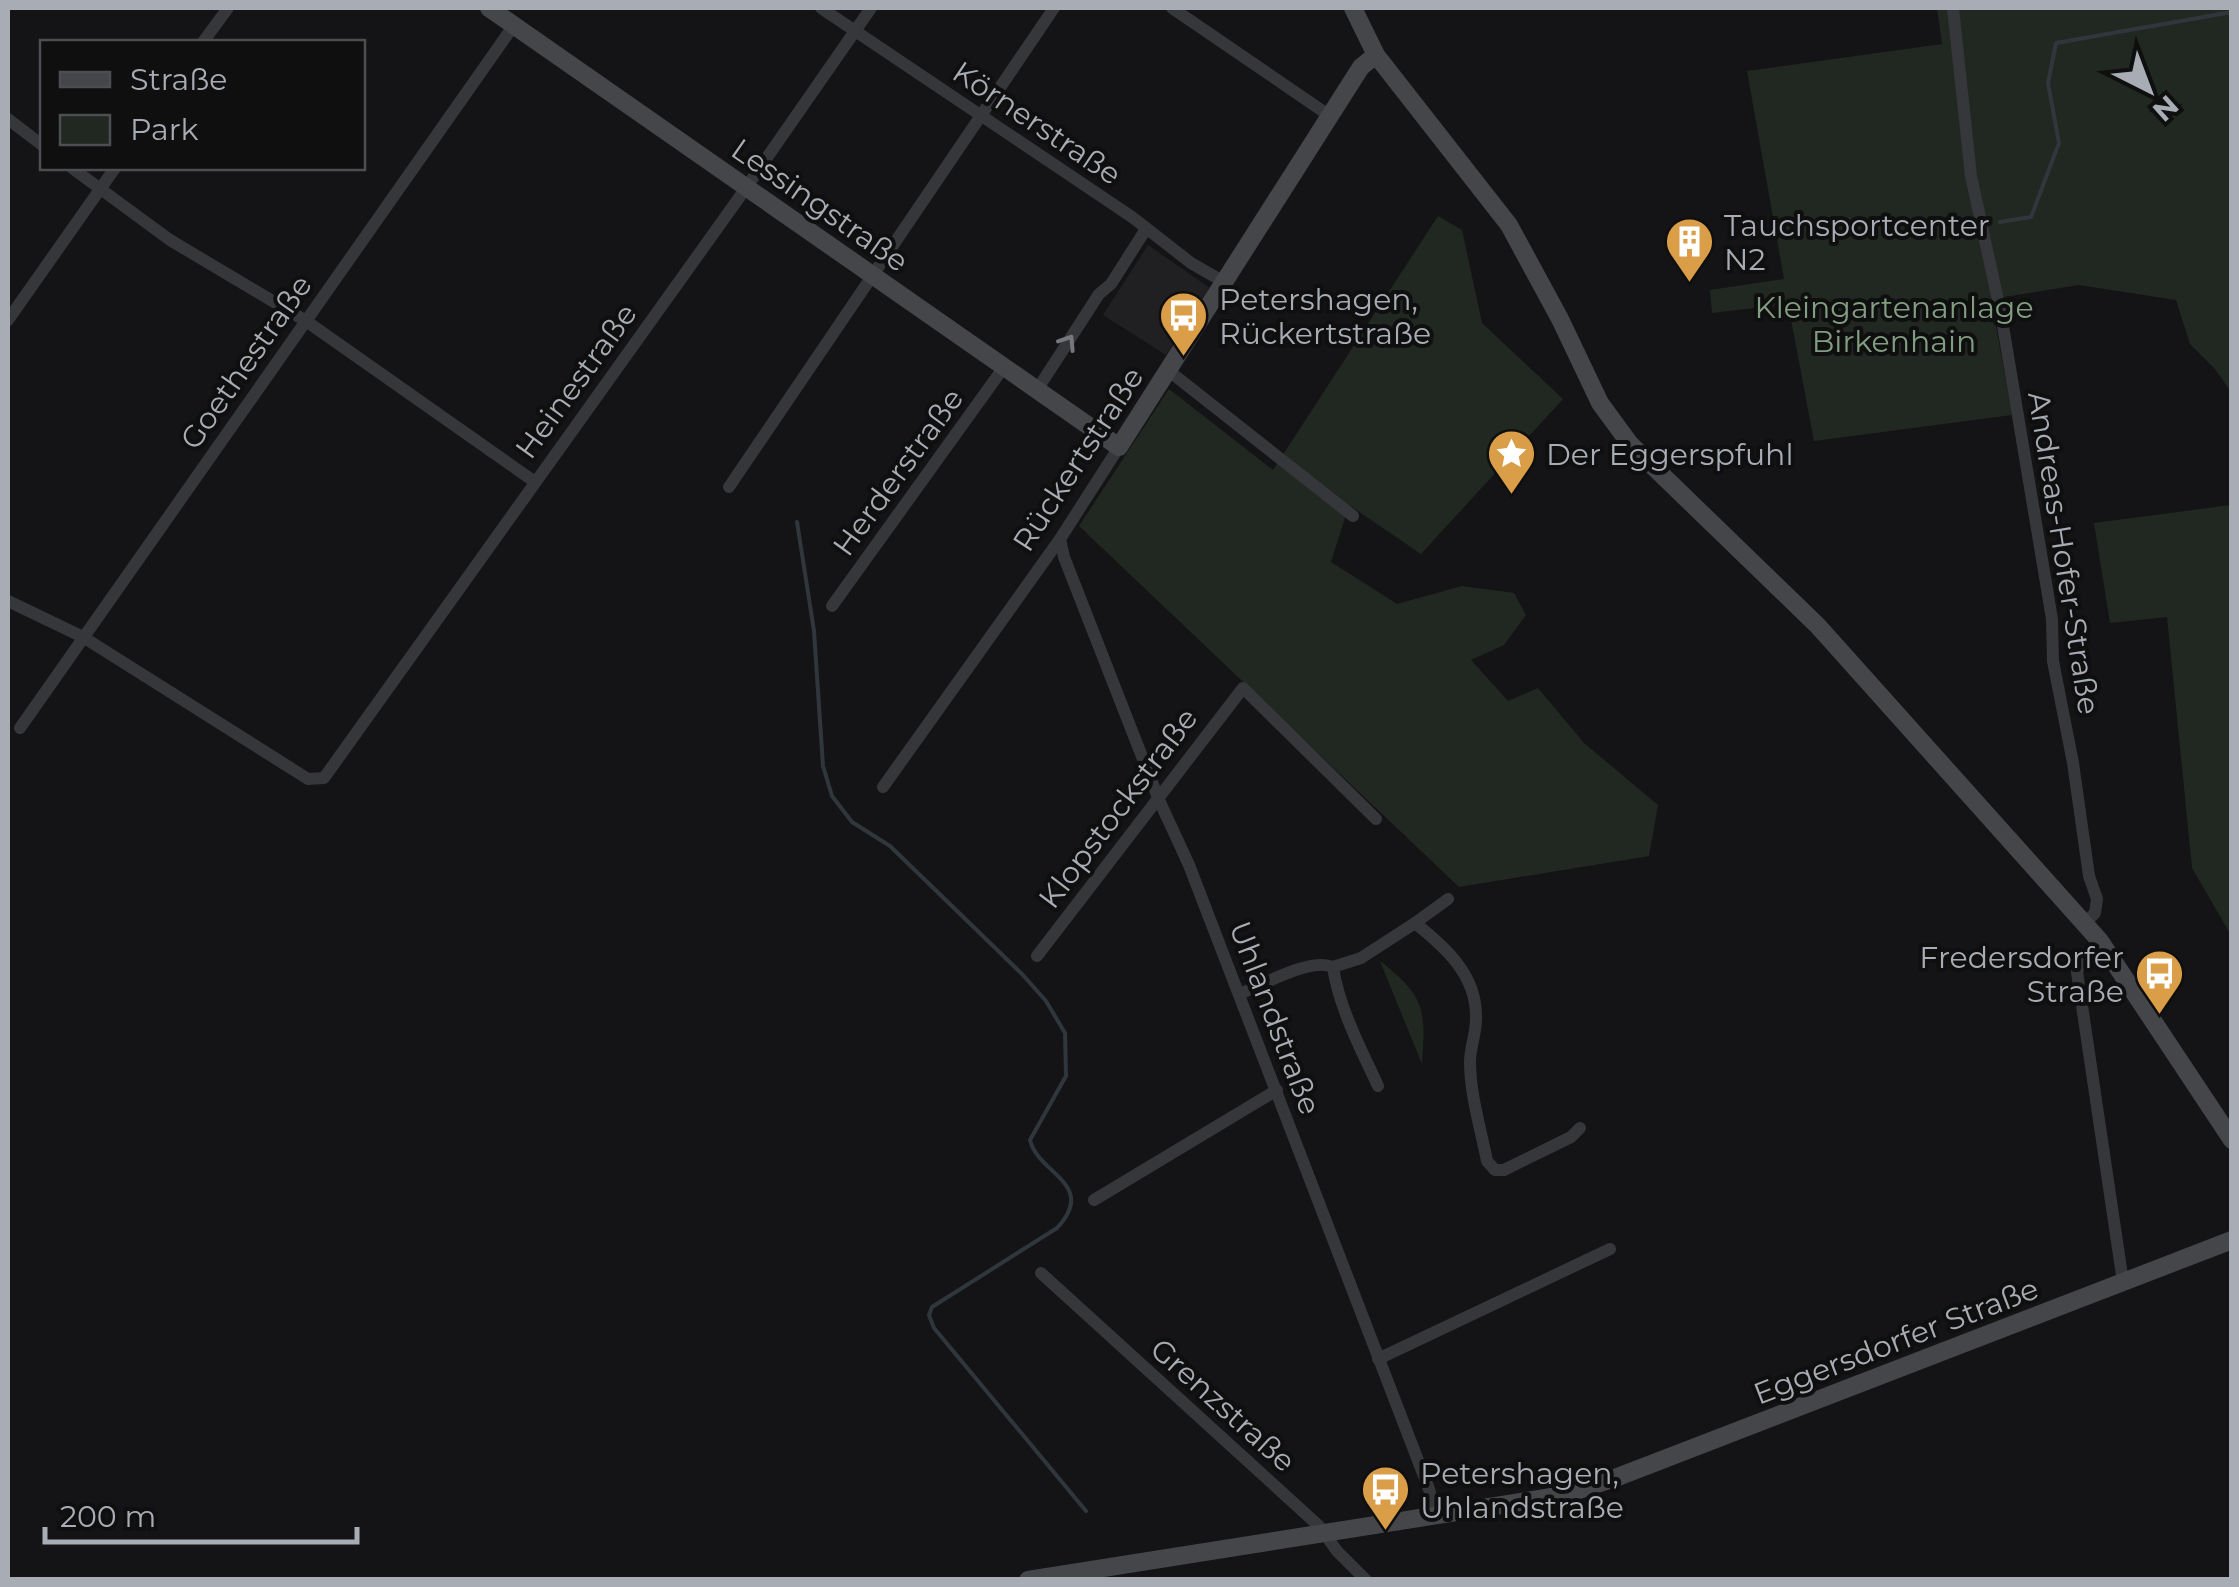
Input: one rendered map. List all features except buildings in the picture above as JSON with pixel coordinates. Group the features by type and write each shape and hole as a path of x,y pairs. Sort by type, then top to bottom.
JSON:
{"street":[{"path":"205,40 228,8"},
{"name":"Körnerstraße","path":"821,8 1190,263 1224,282"},
{"name":"Heinestraße","path":"83,638 308,780 319,780 331,770 871,8"},
{"path":"729,487 1054,8"},
{"path":"1172,8 1330,116"},
{"path":"1353,8 1376,55 1509,225 1560,318 1600,403 1630,444 1818,626 2100,941 2232,1140"},
{"name":"Andreas-Hofer-Straße","path":"1953,8 1972,176 2003,326 2052,620 2052,661 2073,763 2089,876 2097,899 2094,914 2084,924"},
{"name":"Lessingstraße","path":"493,9 1119,447"},
{"name":"Goethestraße","path":"20,728 514,25"},
{"name":"Rückertstraße","path":"883,787 1060,539 1361,67 1376,55"},
{"path":"8,119 40,143"},
{"path":"75,170 170,240 306,321 535,482"},
{"path":"8,320 114,170"},
{"path":"1037,390 1146,229"},
{"name":"Herderstraße","path":"832,606 1004,366"},
{"path":"1169,371 1353,516"},
{"name":"Uhlandstraße","path":"1060,539 1159,800 1189,865 1277,1090 1429,1489 1436,1517"},
{"path":"8,601 83,638"},
{"name":"Klopstockstraße","path":"1038,956 1238,690 1243,688 1376,819"},
{"path":"1239,994 1307,967 1324,963 1334,967 1361,958 1448,899"},
{"path":"1415,923 1456,960 1473,995 1476,1021 1470,1063 1490,1166 1504,1170 1572,1138 1580,1128"},
{"path":"2100,941 2083,956 2077,972 2123,1282"},
{"path":"1334,967 1335,982 1378,1086"},
{"path":"1094,1200 1277,1090"},
{"name":"Eggersdorfer Straße","path":"1028,1580 1530,1502 1580,1490 2232,1240"},
{"path":"1378,1358 1610,1249"},
{"name":"Grenzstraße","path":"1041,1273 1325,1534 1366,1580"}],"shaded area":[{"path":"1148,245 1210,288 1166,355 1103,315"}],"green space":[{"name":"Kleingartenanlage Birkenhain","path":"1937,8 2231,8 2231,392 2190,344 2176,300 2079,285 1991,299 2012,415 1814,441 1788,304 1712,313 1710,290 1784,279 1747,71 1942,44"},
{"path":"1438,216 1462,230 1482,323 1563,399 1421,554 1349,505 1331,562 1397,604 1462,586 1514,593 1526,615 1504,645 1471,660 1508,701 1538,688 1584,743 1658,805 1649,856 1459,887 1079,526 1169,389 1273,470"},
{"path":"2232,505 2231,935 2192,868 2167,617 2110,623 2094,523"},
{"path":"1380,961 1406,984 1419,1005 1422,1064"}],"waterway":[{"path":"2000,222 2031,217 2059,143 2048,83 2056,43 2232,12"},
{"path":"797,522 814,631 823,766 832,796 852,822 890,846 1022,974 1046,1001 1065,1033 1066,1076 1030,1140 1035,1152 1069,1190 1068,1213 1057,1228 932,1307 929,1315 934,1328 1086,1511"}],"place":[{"name":"Tauchsportcenter N2","path":"1689,284"},
{"name":"Petershagen, Rückertstraße","path":"1184,358"},
{"name":"Der Eggerspfuhl","path":"1511,496"},
{"name":"Fredersdorfer Straße","path":"2159,1016"},
{"name":"Petershagen, Uhlandstraße","path":"1385,1532"}]}
